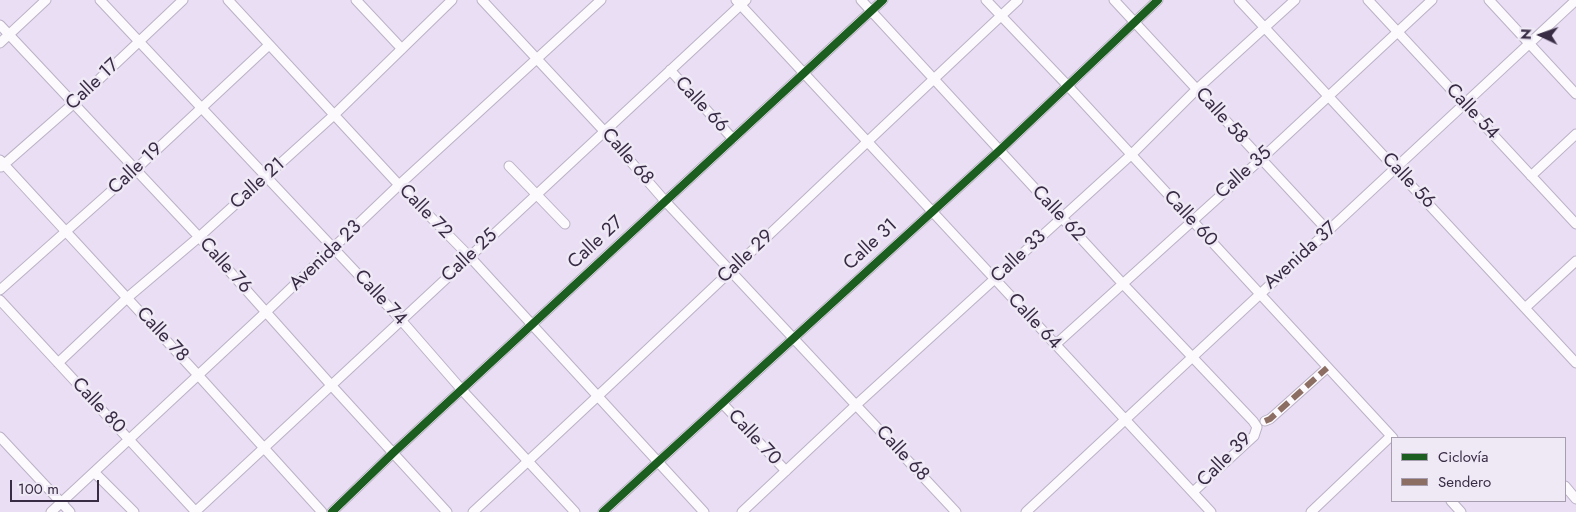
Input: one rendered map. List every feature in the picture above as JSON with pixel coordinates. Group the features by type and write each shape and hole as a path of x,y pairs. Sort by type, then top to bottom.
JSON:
{"street":[{"path":"0,43 46,0"},
{"name":"Calle 74","path":"100,0 401,320 462,390 575,512"},
{"name":"Calle 17","path":"1,164 73,104 183,0"},
{"name":"Calle 72","path":"228,0 399,185 470,257 704,512"},
{"path":"356,0 402,49"},
{"name":"Calle 21","path":"58,363 128,298 199,237 334,115 452,0"},
{"name":"Calle 68","path":"482,0 605,132 665,201 956,512"},
{"name":"Avenida 23","path":"51,512 399,185 601,0"},
{"name":"Calle 62","path":"861,0 1061,218 1253,420 1257,427"},
{"name":"Calle 27","path":"332,512 393,453 883,0"},
{"name":"Calle 60","path":"986,0 1132,154 1392,437"},
{"name":"Calle 29","path":"473,512 1018,0"},
{"name":"Calle 58","path":"1114,0 1197,88 1260,160 1329,232"},
{"name":"Calle 31","path":"604,512 931,211 1000,150 1158,0"},
{"name":"Calle 56","path":"1239,0 1576,362"},
{"name":"Calle 33","path":"742,512 856,405 1132,154 1197,88 1295,0"},
{"name":"Calle 54","path":"1368,0 1576,224"},
{"name":"Calle 35","path":"1055,345 1260,160 1432,0"},
{"path":"1489,0 1576,94"},
{"name":"Avenida 37","path":"1026,512 1329,232 1576,0"},
{"name":"Calle 25","path":"195,512 605,132 741,2"},
{"name":"Calle 64","path":"741,2 804,74 1211,512"},
{"name":"Calle 76","path":"0,25 199,237 331,386 447,512"},
{"name":"Calle 19","path":"0,290 136,170 269,45"},
{"name":"Calle 66","path":"670,70 733,139"},
{"path":"1531,176 1576,134"},
{"name":"Calle 78","path":"1,164 128,298 322,512"},
{"path":"509,166 565,224"},
{"path":"1525,308 1576,261"},
{"name":"Calle 80","path":"0,300 195,512"},
{"path":"1266,421 1327,368"},
{"name":"Calle 70","path":"723,404 786,471"},
{"name":"Calle 39","path":"1193,492 1254,436 1257,427"},
{"path":"0,437 70,512"},
{"path":"1311,512 1391,438"},
{"path":"94,472 134,512"},
{"path":"1566,487 1576,499"},
{"path":"1454,502 1461,512"}],"marked path":[{"path":"1265,421 1270,419 1327,368"}],"cycle path":[{"path":"332,512 393,453 883,0"},
{"path":"603,512 1000,150 1158,0"}]}
